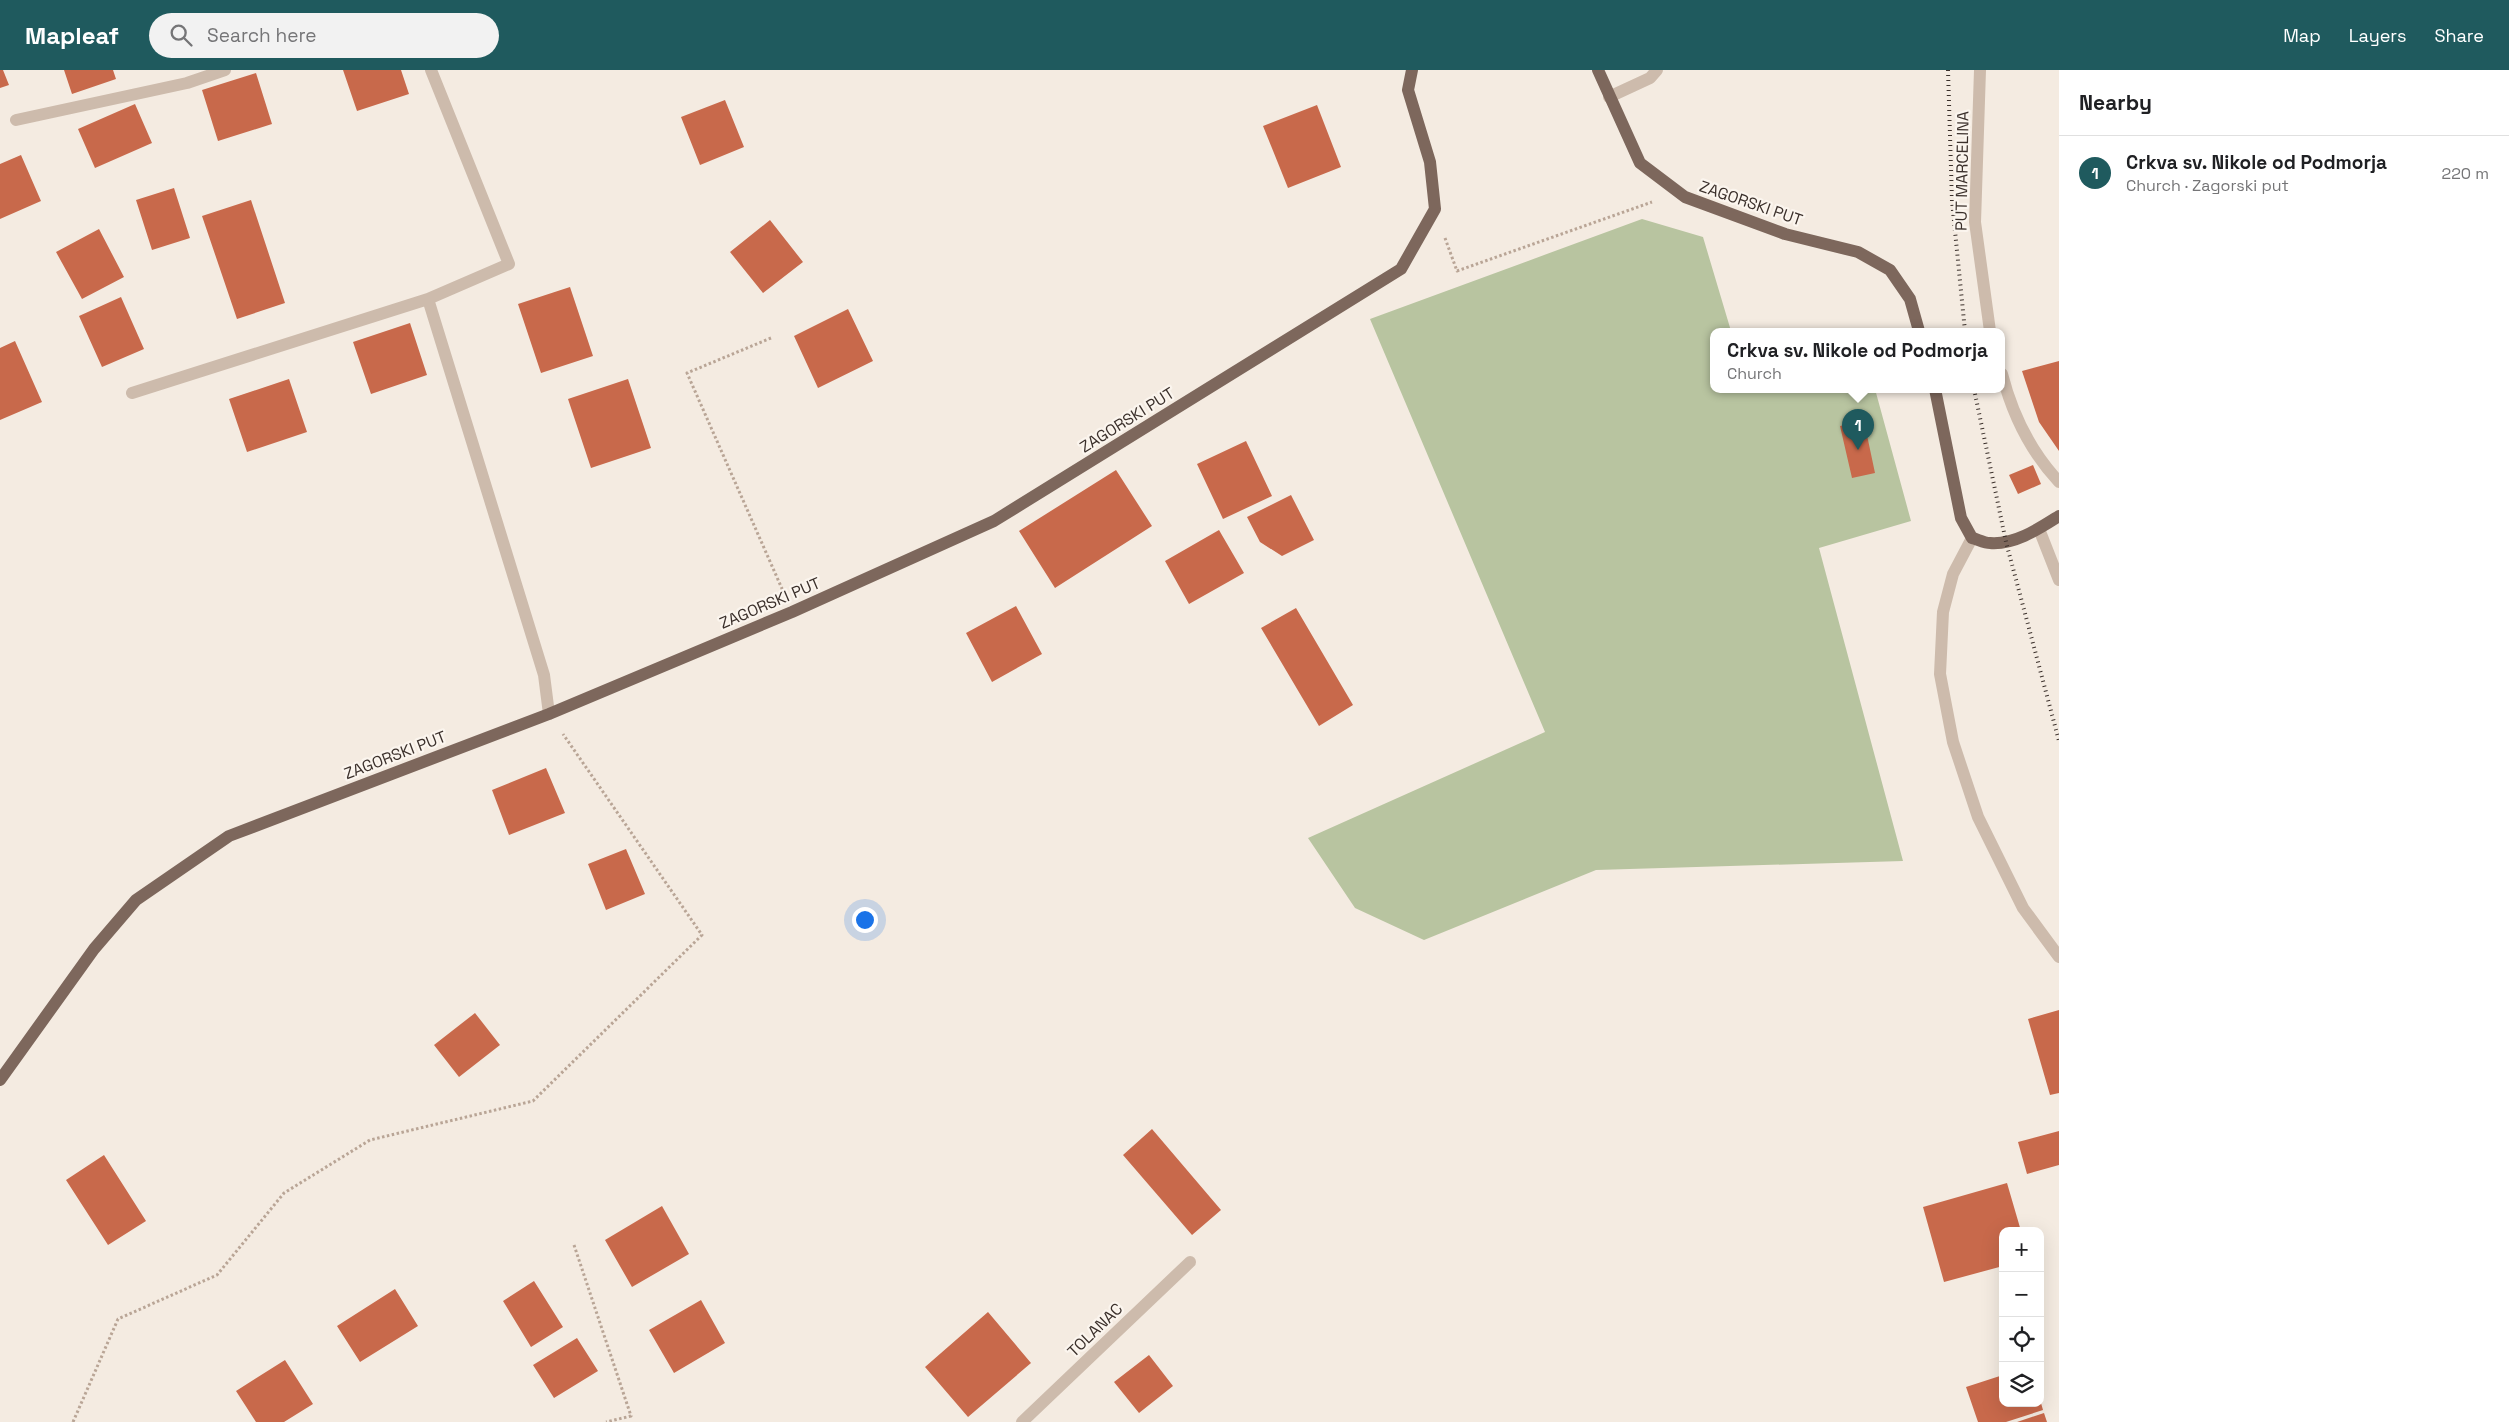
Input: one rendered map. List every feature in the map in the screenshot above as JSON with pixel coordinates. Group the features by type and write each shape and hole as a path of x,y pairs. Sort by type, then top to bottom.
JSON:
{"main road":[{"name":"ZAGORSKI PUT","path":"0,1080 94,949 136,900 229,836 549,714 792,612 994,520 1401,269 1435,209 1430,162 1408,90 1412,70"},
{"name":"ZAGORSKI PUT","path":"1598,70 1608,97 1640,163 1685,197 1785,234 1858,252 1890,270 1910,300 1918,328"},
{"path":"1936,393 1961,518 1972,538 1990,543 2006,542 2039,529 2059,516"}],"street":[{"path":"16,120 188,83 225,70"},
{"path":"132,393 428,299 509,264 431,70"},
{"path":"1608,97 1650,78 1657,70"},
{"name":"PUT MARCELINA","path":"1980,70 1975,222 1990,328"},
{"path":"428,299 544,675 549,714"},
{"path":"2005,385 2011,407 2044,466 2059,482"},
{"path":"2039,529 2059,580"},
{"path":"1972,538 1953,574 1943,612 1940,674 1953,742 1978,817 2023,908 2059,957"},
{"name":"TOLANAC","path":"1022,1422 1190,1262"}],"path":[{"path":"1457,271 1661,198"},
{"path":"771,338 687,373 792,612"},
{"path":"73,1422 118,1320 217,1275 284,1193 370,1140 533,1101 702,935 549,714"},
{"path":"574,1245 630,1416 606,1422"}],"green space":[{"path":"1642,219 1703,237 1730,328 1710,328 1710,393 1876,393 1911,521 1819,548 1903,861 1596,870 1424,940 1355,908 1308,838 1545,732 1370,319"}],"building":[{"path":"0,70 3,70 9,85 0,88"},
{"path":"64,70 113,70 116,79 72,94"},
{"path":"343,70 401,70 409,94 357,111"},
{"path":"256,73 272,124 218,141 202,90"},
{"path":"725,100 744,147 700,165 681,117"},
{"path":"135,104 152,143 95,168 78,129"},
{"path":"1317,105 1341,167 1288,188 1263,126"},
{"path":"21,155 41,201 0,219 0,164"},
{"path":"174,188 190,238 152,250 136,200"},
{"path":"251,200 285,303 237,319 202,216"},
{"path":"770,220 803,262 763,293 730,252"},
{"path":"99,229 124,277 82,299 56,252"},
{"path":"570,287 593,356 541,373 518,304"},
{"path":"121,297 144,349 102,367 79,316"},
{"path":"848,309 873,361 818,388 794,336"},
{"path":"410,323 427,375 371,394 353,342"},
{"path":"15,341 42,402 0,420 0,348"},
{"path":"2059,361 2059,451 2039,422 2022,371"},
{"path":"289,379 307,432 247,452 229,399"},
{"path":"628,379 651,448 591,468 568,399"},
{"path":"1864,421 1875,473 1852,478 1840,426"},
{"path":"1246,441 1272,496 1223,519 1197,464"},
{"path":"2033,465 2041,484 2018,494 2009,475"},
{"path":"1116,470 1152,526 1055,588 1019,531"},
{"path":"1291,495 1314,540 1282,556 1260,542 1247,517"},
{"path":"1219,530 1244,573 1189,604 1165,561"},
{"path":"1016,606 1042,654 992,682 966,633"},
{"path":"1296,608 1353,705 1319,726 1261,628"},
{"path":"546,768 565,813 509,835 492,790"},
{"path":"626,849 645,894 606,910 588,864"},
{"path":"2059,1010 2059,1093 2050,1095 2028,1019"},
{"path":"475,1013 500,1045 459,1077 434,1045"},
{"path":"1152,1129 1221,1210 1192,1235 1123,1155"},
{"path":"2059,1131 2059,1165 2027,1174 2018,1142"},
{"path":"104,1155 146,1221 108,1245 66,1180"},
{"path":"2007,1183 2020,1227 1999,1227 1999,1267 1944,1282 1923,1207"},
{"path":"662,1206 689,1254 632,1287 605,1240"},
{"path":"534,1281 563,1327 531,1347 503,1301"},
{"path":"395,1289 418,1326 360,1362 337,1326"},
{"path":"701,1300 725,1343 674,1373 649,1330"},
{"path":"988,1312 1031,1363 968,1417 925,1367"},
{"path":"577,1338 598,1371 554,1398 533,1365"},
{"path":"1149,1355 1173,1386 1139,1413 1114,1382"},
{"path":"285,1360 313,1404 284,1422 256,1422 236,1391"},
{"path":"1999,1376 1999,1407 2042,1407 2043,1410 2006,1422 1978,1422 1966,1387"},
{"path":"2044,1413 2047,1422 2017,1422"}],"railway":[{"path":"1948,70 1952,201 1965,328"},
{"path":"1975,393 2006,542 2059,741"}],"place":[{"name":"Crkva sv. Nikole od Podmorja","path":"1858,450"}]}
